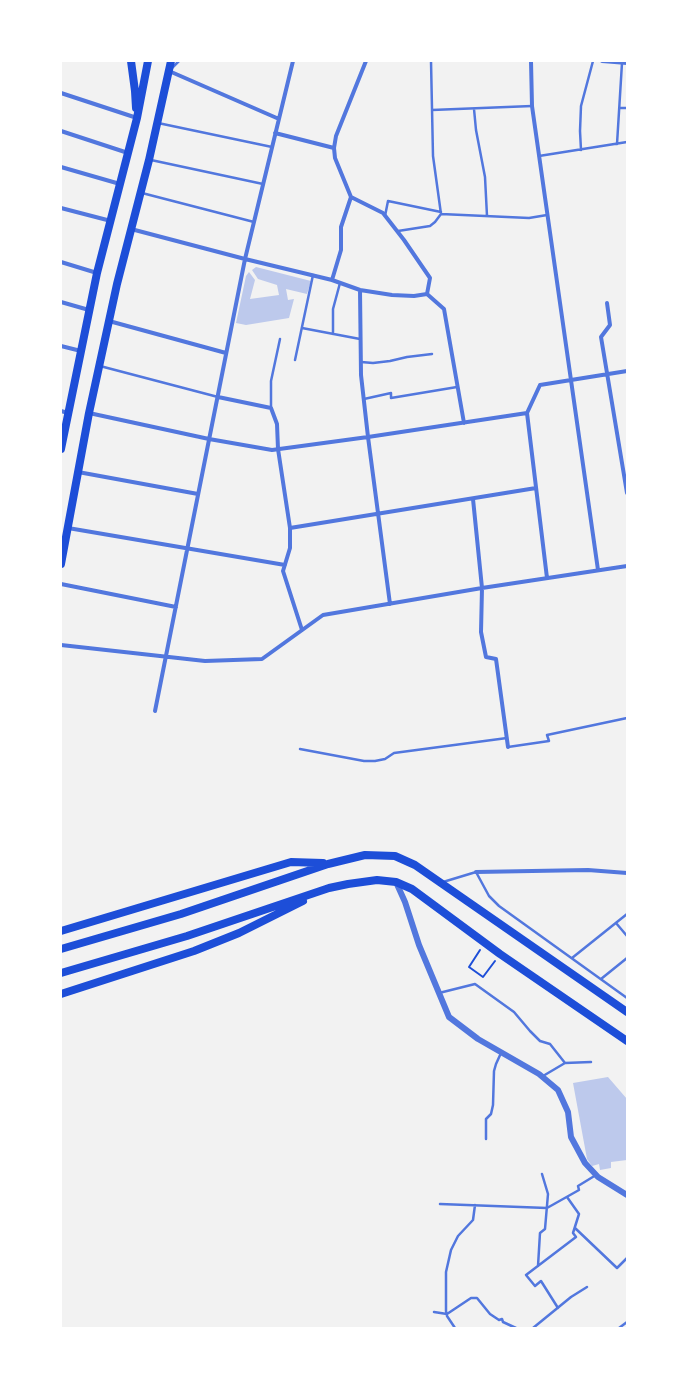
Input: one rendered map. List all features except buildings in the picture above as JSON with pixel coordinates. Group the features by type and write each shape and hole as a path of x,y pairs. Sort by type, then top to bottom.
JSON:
{"main road":[{"path":"131,61 137,118"},
{"path":"61,449 65,412 81,351 97,273 137,118 148,61"},
{"path":"61,564 99,366 117,284 158,123 170,61"},
{"path":"61,949 181,914 328,864 365,855 395,856 415,865 627,1012"},
{"path":"61,931 291,862 328,864"},
{"path":"61,973 187,936 329,888 377,880 396,882 412,888 500,954 627,1042"},
{"path":"61,994 194,951 239,933 329,888"}],"street":[{"path":"156,711 245,259 293,61"},
{"path":"366,61 336,136 334,148 335,158 351,197 383,213 430,278 427,294"},
{"path":"531,61 532,106 598,570"},
{"path":"602,61 625,63"},
{"path":"169,71 279,119"},
{"path":"61,93 137,118"},
{"path":"61,131 128,153"},
{"path":"275,133 334,148"},
{"path":"61,167 120,184"},
{"path":"332,280 341,250 341,226 351,197"},
{"path":"61,208 111,221"},
{"path":"131,230 340,282 360,290 392,295 414,296 427,294"},
{"path":"61,262 97,273"},
{"path":"360,290 361,362 364,399 390,604"},
{"path":"427,294 444,309 464,422"},
{"path":"61,302 89,310"},
{"path":"607,303 610,325 601,337 627,493"},
{"path":"109,321 226,353"},
{"path":"61,346 81,351"},
{"path":"547,578 527,413 540,385 627,371"},
{"path":"218,397 271,408 277,424 278,449 290,528 290,548 283,571 302,630"},
{"path":"90,413 209,439 272,450 527,413"},
{"path":"78,472 198,494"},
{"path":"290,528 536,488"},
{"path":"473,498 482,588 481,632 486,657 496,659 508,747"},
{"path":"68,528 285,565"},
{"path":"61,645 206,661 262,659 323,615 482,588 627,566"},
{"path":"61,584 176,607"},
{"path":"476,872 588,870 627,873"},
{"path":"396,882 405,902 419,945 449,1017 478,1039 542,1076 558,1090 568,1112 571,1137 585,1163 597,1175 627,1195"}],"lane":[{"path":"169,71 179,61"},
{"path":"397,231 430,226 435,222 441,213 433,156 432,61"},
{"path":"581,150 581,106 593,61"},
{"path":"617,144 625,63"},
{"path":"432,110 532,106"},
{"path":"620,108 627,108"},
{"path":"474,109 476,130 485,177 487,216"},
{"path":"158,123 272,147"},
{"path":"539,156 627,142"},
{"path":"149,160 263,184"},
{"path":"140,192 254,222"},
{"path":"385,216 388,201 441,213 529,218 547,215"},
{"path":"295,360 313,275"},
{"path":"333,334 333,309 340,282"},
{"path":"302,328 361,339"},
{"path":"271,408 270,381 280,339"},
{"path":"361,362 373,363 432,354"},
{"path":"99,366 218,397"},
{"path":"364,399 391,394 391,398 458,387"},
{"path":"508,747 548,741 547,735 627,718"},
{"path":"300,749 364,761 375,761 385,759 394,753 507,738"},
{"path":"440,883 476,872 489,896 507,912 627,998"},
{"path":"572,958 627,914"},
{"path":"616,923 627,936"},
{"path":"601,979 627,958"},
{"path":"439,994 475,984 514,1012 540,1041 550,1044 565,1063"},
{"path":"486,1139 486,1119 491,1114 493,1105 494,1071 501,1052"},
{"path":"542,1076 565,1063 591,1062"},
{"path":"538,1266 540,1233 545,1229 548,1194 542,1174"},
{"path":"440,1204 547,1208 579,1190 578,1186 597,1175"},
{"path":"558,1308 542,1281 534,1286 526,1275 576,1237 574,1228 579,1214 567,1197"},
{"path":"454,1328 447,1314 446,1272 451,1250 458,1236 473,1220 475,1205"},
{"path":"574,1228 617,1268 627,1258"},
{"path":"533,1328 571,1297 587,1287"},
{"path":"434,1312 447,1314 471,1298 477,1298 490,1314 498,1320 502,1320 503,1322 516,1328"},
{"path":"620,1328 627,1322"}],"path":[{"path":"468,967 483,977 500,954"}]}
